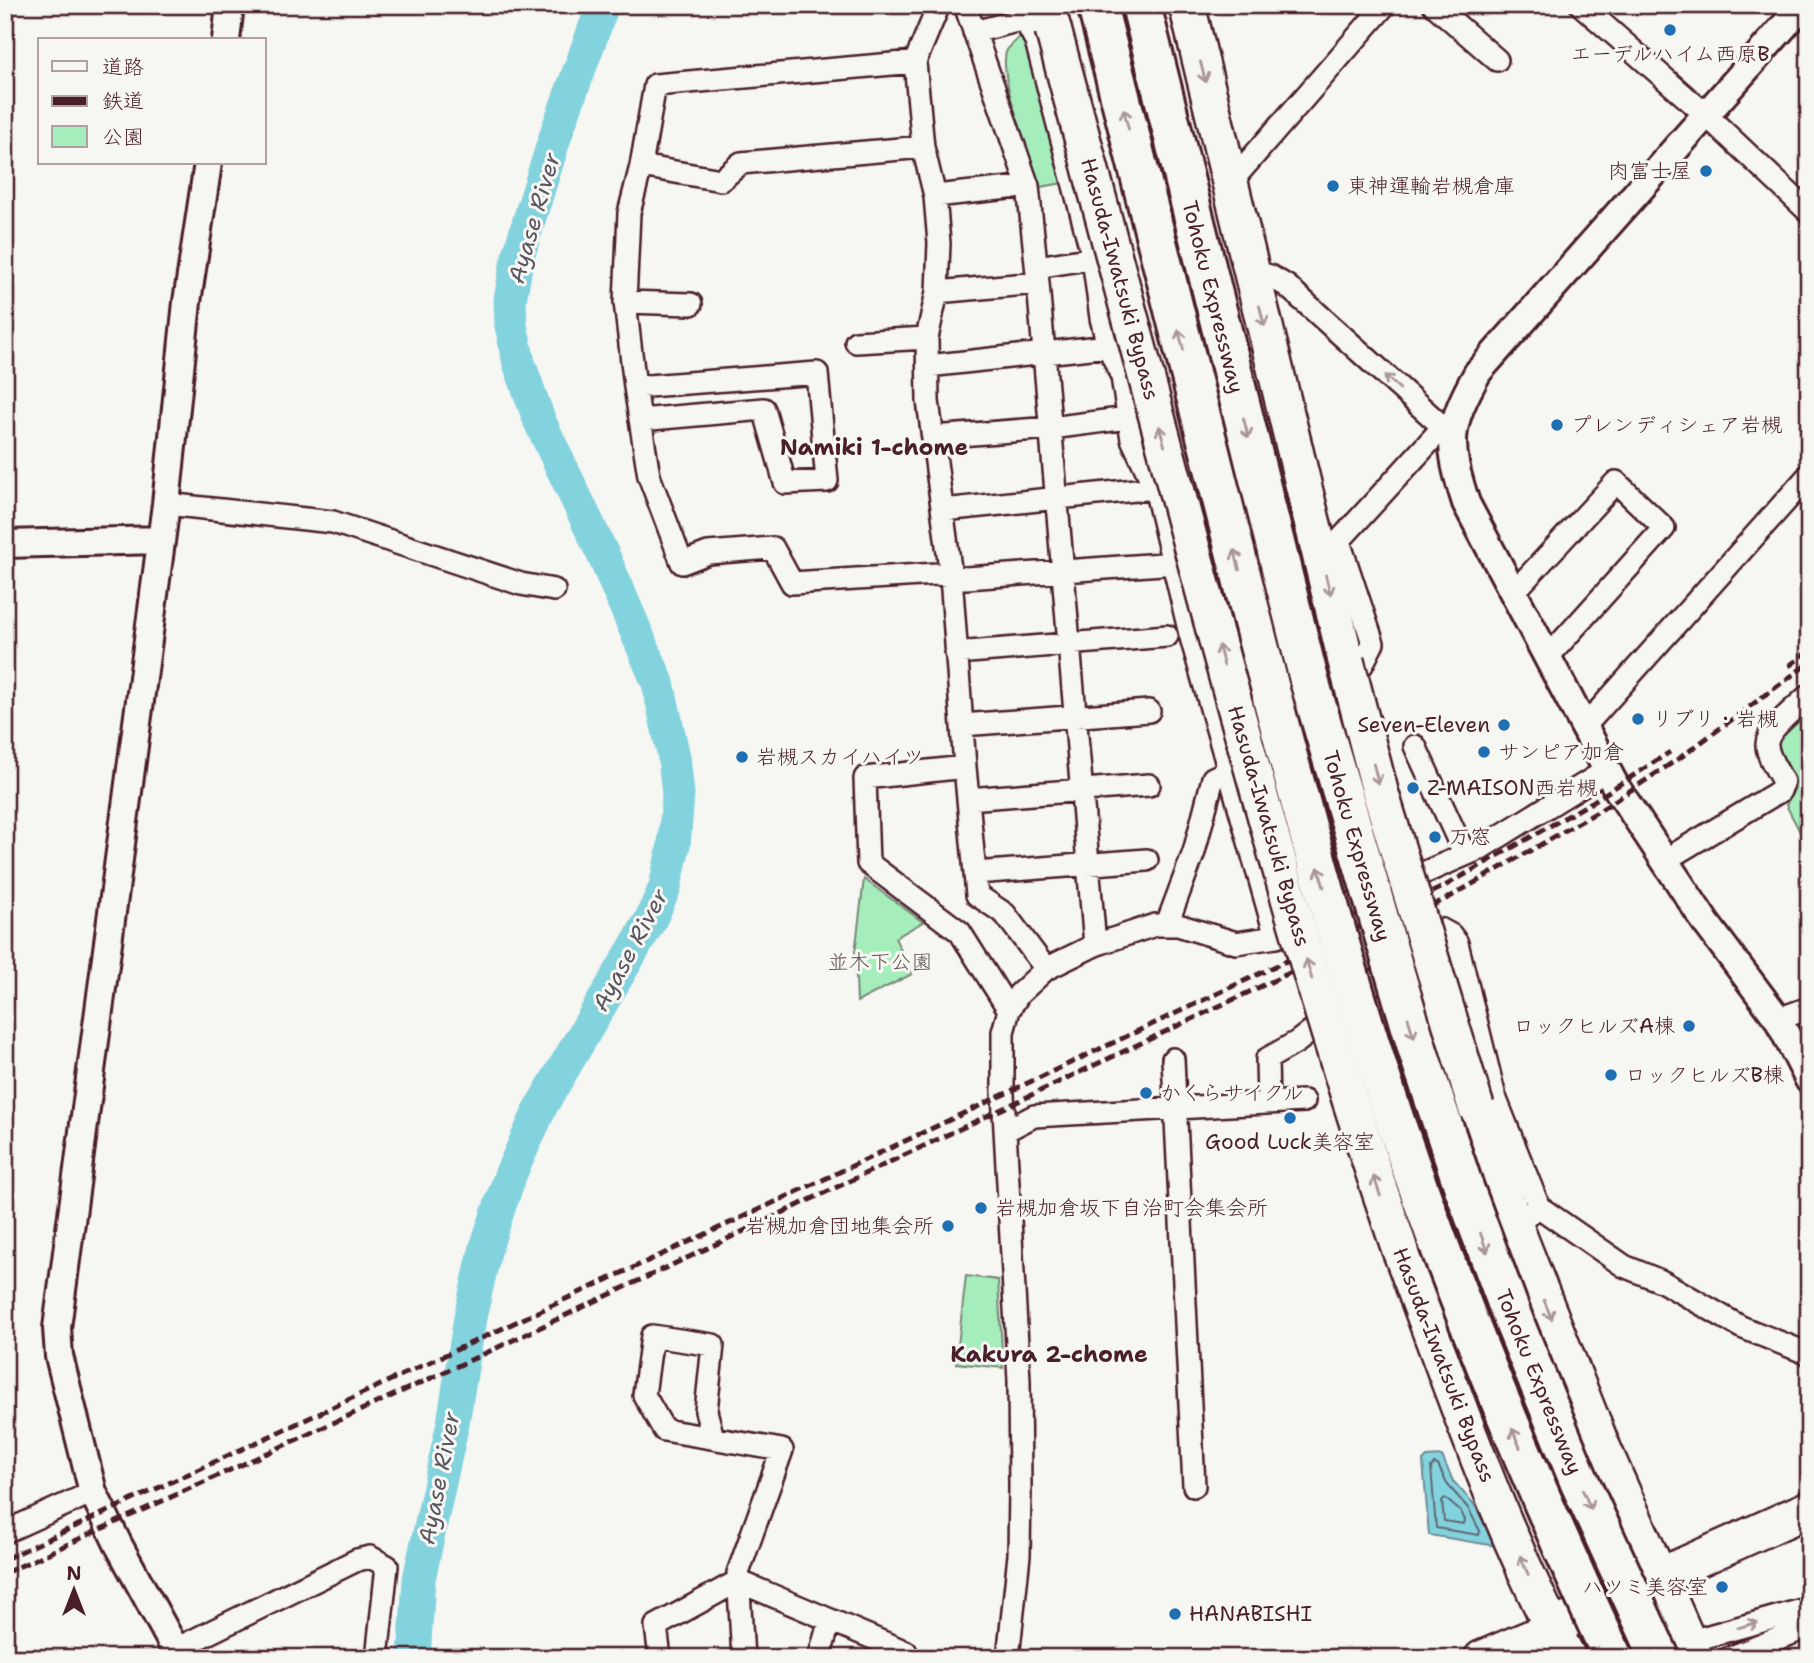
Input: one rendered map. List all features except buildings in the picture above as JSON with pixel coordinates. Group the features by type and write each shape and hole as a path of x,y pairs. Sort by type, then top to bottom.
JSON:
{"highway":[{"name":"Tohoku Expressway","path":"1141,5 1309,680 1418,1051 1464,1188 1516,1327 1580,1483 1681,1653"},
{"path":"1187,5 1251,271 1354,663 1380,791 1476,1107 1527,1216 1601,1444 1660,1576 1681,1653"},
{"name":"Tohoku Expressway","path":"1056,13 1272,697 1349,974 1396,1125 1475,1339 1567,1560 1613,1658"},
{"name":"Hasuda-Iwatsuki Bypass","path":"1056,13 1236,712 1315,989 1368,1160 1399,1250 1498,1509 1568,1658"},
{"path":"1552,1628 1809,1509"}],"main road":[{"path":"1481,1658 1552,1628"}],"street":[{"path":"226,38 230,5"},
{"path":"939,5 915,62 923,147 935,196 939,243 937,292 927,338 928,401 951,576 977,895 1005,914 1046,969"},
{"path":"965,5 1028,186 1038,275 1095,945"},
{"path":"1230,183 1385,5"},
{"path":"1434,5 1497,60"},
{"path":"1581,5 1705,114 1809,212"},
{"path":"1354,663 1373,643 1339,541 1448,433 1478,372 1802,5"},
{"path":"974,32 1056,13"},
{"path":"1056,13 1036,41 1093,258 1101,317 1108,346 1122,377 1132,439 1155,488 1190,634 1276,937"},
{"path":"915,62 655,85 641,166 629,213 625,302 649,476 682,563 708,554 773,548 792,583 937,574 966,578 1162,564"},
{"path":"641,166 720,180 741,163 923,147"},
{"path":"208,164 187,302 166,504 57,1328 59,1356 93,1492 118,1544 178,1653 357,1560 370,1556 387,1566 377,1658"},
{"path":"935,196 1028,186"},
{"path":"937,292 1038,275 1093,258"},
{"path":"1251,271 1270,275 1287,286 1448,433 1455,470 1466,503 1616,787 1706,923 1777,1019 1809,1080"},
{"path":"625,302 691,304"},
{"path":"856,342 927,338"},
{"path":"928,366 1108,346"},
{"path":"635,387 817,373 827,481 785,483 764,409 640,419"},
{"path":"933,437 1051,428 1128,418"},
{"path":"1585,726 1809,475"},
{"path":"1513,593 1616,482 1664,528 1548,657"},
{"path":"943,510 1155,488"},
{"path":"166,504 333,522 521,584 554,590"},
{"path":"5,544 160,540"},
{"path":"956,653 1167,636"},
{"path":"1665,860 1780,791 1783,782 1767,747 1767,740 1771,732 1809,695"},
{"path":"962,725 1149,711"},
{"path":"1415,746 1465,855"},
{"path":"965,767 865,778 868,863 960,932 1009,1010"},
{"path":"1167,924 1194,852 1213,778 1230,770"},
{"path":"1008,1658 1019,1555 1020,1488 1003,1032 1009,1010 1019,994 1046,969 1095,945 1155,925 1178,925 1236,943 1276,937 1481,848 1607,770"},
{"path":"968,799 1149,785"},
{"path":"975,873 1147,860"},
{"path":"1268,1103 1267,1059 1297,1042 1442,930 1451,934 1457,943 1527,1216 1624,1266 1663,1282 1741,1327 1809,1354"},
{"path":"1777,1019 1809,1008"},
{"path":"1173,1059 1194,1486"},
{"path":"1005,1131 1034,1116 1304,1101"},
{"path":"713,1438 706,1411 713,1345 652,1336 644,1395 664,1430 782,1450 738,1573 743,1658"},
{"path":"5,1532 93,1492"},
{"path":"738,1581 906,1652 908,1658"},
{"path":"660,1658 656,1626 738,1581"},
{"path":"1681,1653 1809,1608"},
{"path":"1729,1658 1802,1629 1809,1614"},
{"path":"819,1658 830,1620"}],"green space":[{"path":"1022,34 1028,45 1064,183 1040,187 1010,96 1006,77 1007,50"},
{"path":"1809,712 1809,849 1786,805 1795,788 1776,743"},
{"name":"並木下公園","path":"864,879 923,922 895,938 912,974 857,1002 855,953"},
{"path":"966,1276 998,1280 1003,1368 956,1363"}],"water":[{"path":"1442,1456 1453,1481 1474,1504 1496,1546 1429,1535 1423,1461 1427,1457"}],"waterway":[{"name":"Ayase River","path":"414,1658 419,1579 453,1423 470,1318 486,1247 511,1173 542,1105 650,921 665,887 674,845 678,794 674,757 658,683 605,559 540,422 519,363 511,325 510,300 517,261 558,128 603,5"}],"railway":[{"path":"1789,666 1809,651"},
{"path":"5,1573 488,1352 1448,898 1599,811 1681,757 1809,663"},
{"path":"5,1559 816,1183 1443,887 1592,802 1670,752"}],"place":[{"name":"エーデルハイム西原B","path":"1670,30"},
{"name":"肉富士屋","path":"1706,171"},
{"name":"東神運輸岩槻倉庫","path":"1333,186"},
{"name":"プレンディシェア岩槻","path":"1557,425"},
{"name":"リブリ・岩槻","path":"1638,719"},
{"name":"Seven-Eleven","path":"1504,725"},
{"name":"サンピア加倉","path":"1484,752"},
{"name":"岩槻スカイハイツ","path":"742,757"},
{"name":"Z-MAISON西岩槻","path":"1413,788"},
{"name":"万窓","path":"1435,837"},
{"name":"ロックヒルズA棟","path":"1689,1026"},
{"name":"ロックヒルズB棟","path":"1611,1075"},
{"name":"かくらサイクル","path":"1146,1093"},
{"name":"Good Luck美容室","path":"1290,1118"},
{"name":"岩槻加倉坂下自治町会集会所","path":"981,1208"},
{"name":"岩槻加倉団地集会所","path":"948,1226"},
{"name":"ハツミ美容室","path":"1722,1587"},
{"name":"HANABISHI","path":"1175,1614"}],"district":[{"name":"Namiki 1-chome","path":"874,447"},
{"name":"Kakura 2-chome","path":"1049,1354"}]}
